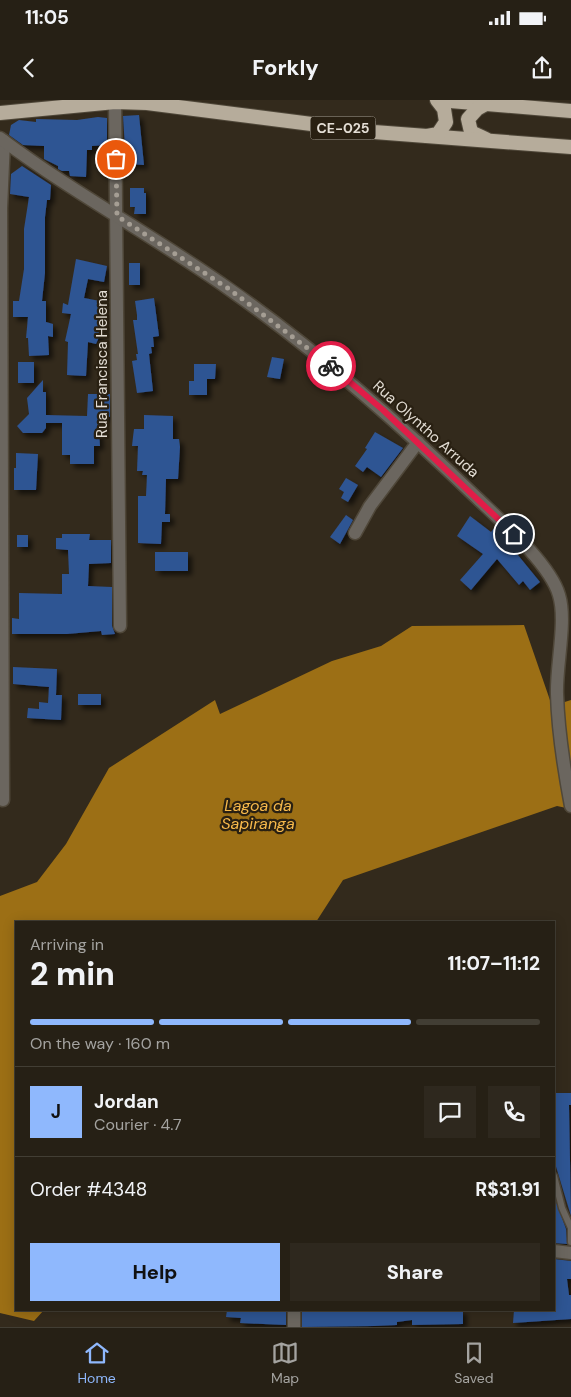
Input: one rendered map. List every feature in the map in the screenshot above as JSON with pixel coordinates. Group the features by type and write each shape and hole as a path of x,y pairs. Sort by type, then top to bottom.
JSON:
{"highway":[{"path":"437,100 549,104 571,111"},
{"path":"427,137 438,134 446,122 444,109 437,100"},
{"name":"CE-025","path":"0,113 115,102 156,104 374,132 571,147"},
{"path":"495,103 470,115 469,127 471,132 483,138 501,142"}],"street":[{"name":"Rua Francisca Helena","path":"115,102 120,626"},
{"name":"Rua Olyntho Arruda","path":"2,140 229,289 294,338 377,405 514,534 554,583 559,595 561,609 557,692 562,749 571,806"},
{"path":"2,140 3,800"},
{"path":"354,533 370,506 418,442"},
{"path":"555,1251 571,1253"},
{"path":"294,1311 294,1327"}],"lane":[{"path":"555,1180 562,1208 571,1228 571,1242"}],"water":[{"name":"Lagoa da Sapiranga","path":"524,625 552,706 571,700 571,809 557,806 343,880 317,921 15,921 15,1311 43,1311 34,1321 0,1313 0,896 37,882 66,844 109,768 215,700 220,714 332,661 381,646 412,626"}],"building":[{"path":"139,115 144,165 126,164 123,116"},
{"path":"98,117 107,118 107,145 92,146 92,150 87,150 86,177 70,176 69,171 62,171 58,169 58,166 44,159 44,146 23,145 9,135 11,125 19,120 36,122 36,119 77,120"},
{"path":"22,166 51,185 50,200 47,200 45,217 45,273 42,301 46,301 46,322 53,324 53,337 48,336 49,355 29,356 28,338 26,338 28,317 13,317 13,301 19,301 24,269 24,229 29,197 10,194 11,174"},
{"path":"130,188 144,188 144,193 146,193 146,214 134,214 135,207 130,207"},
{"path":"76,259 107,266 104,282 88,279 84,298 100,301 99,312 105,313 103,328 96,344 88,342 86,376 67,375 68,342 65,341 71,314 62,313 63,303 68,305"},
{"path":"129,263 140,263 140,285 129,285"},
{"path":"154,298 159,336 153,337 154,347 151,347 152,353 149,354 153,391 137,393 132,361 137,360 136,354 138,354 133,320 137,320 135,301"},
{"path":"272,357 284,359 280,379 267,377"},
{"path":"18,362 34,362 34,383 18,383"},
{"path":"194,364 216,364 215,379 207,379 207,395 189,395 189,381 194,381"},
{"path":"43,380 43,392 46,392 46,415 87,416 88,394 110,394 110,417 98,417 100,446 94,446 94,464 70,464 70,455 62,455 62,423 46,423 46,428 42,433 23,433 17,426 29,414 27,398"},
{"path":"144,415 173,416 173,439 179,439 178,479 166,479 165,514 170,514 170,522 162,522 161,544 138,543 138,496 146,496 147,475 142,475 143,471 137,471 138,446 132,446 134,429 144,429"},
{"path":"375,432 403,448 381,477 367,467 363,472 355,466 367,449 365,448"},
{"path":"16,453 38,454 36,490 14,490"},
{"path":"346,478 358,485 348,502 341,498 344,492 339,489"},
{"path":"346,515 353,520 340,544 330,537"},
{"path":"470,516 491,532 495,527 540,582 530,590 523,581 519,585 497,559 471,590 460,580 483,554 457,536"},
{"path":"62,534 90,534 89,540 111,540 111,563 89,564 88,586 112,587 112,626 115,634 102,635 101,631 67,634 12,634 12,618 19,619 19,593 62,594 62,574 69,574 68,550 56,549 56,538 62,538"},
{"path":"17,535 28,535 28,547 17,547"},
{"path":"155,552 188,552 188,571 155,571"},
{"path":"13,667 57,669 56,695 62,695 61,720 27,718 28,708 39,709 39,702 48,703 49,687 13,684"},
{"path":"78,694 101,694 101,705 78,705"},
{"path":"555,1093 571,1093 571,1105 569,1105 571,1216 555,1163"},
{"path":"555,1199 566,1229 567,1244 555,1243"},
{"path":"555,1259 571,1261 571,1279 567,1279 569,1295 571,1295 571,1319 513,1323 514,1311 555,1311"},
{"path":"227,1311 286,1311 286,1325 240,1323 241,1318 226,1317"},
{"path":"302,1311 463,1311 463,1324 412,1325 412,1320 397,1322 397,1325 302,1327"}],"way so far":[{"path":"116,159 117,216 229,289 331,366"}],"route":[{"path":"331,366 383,410 514,534"}]}
